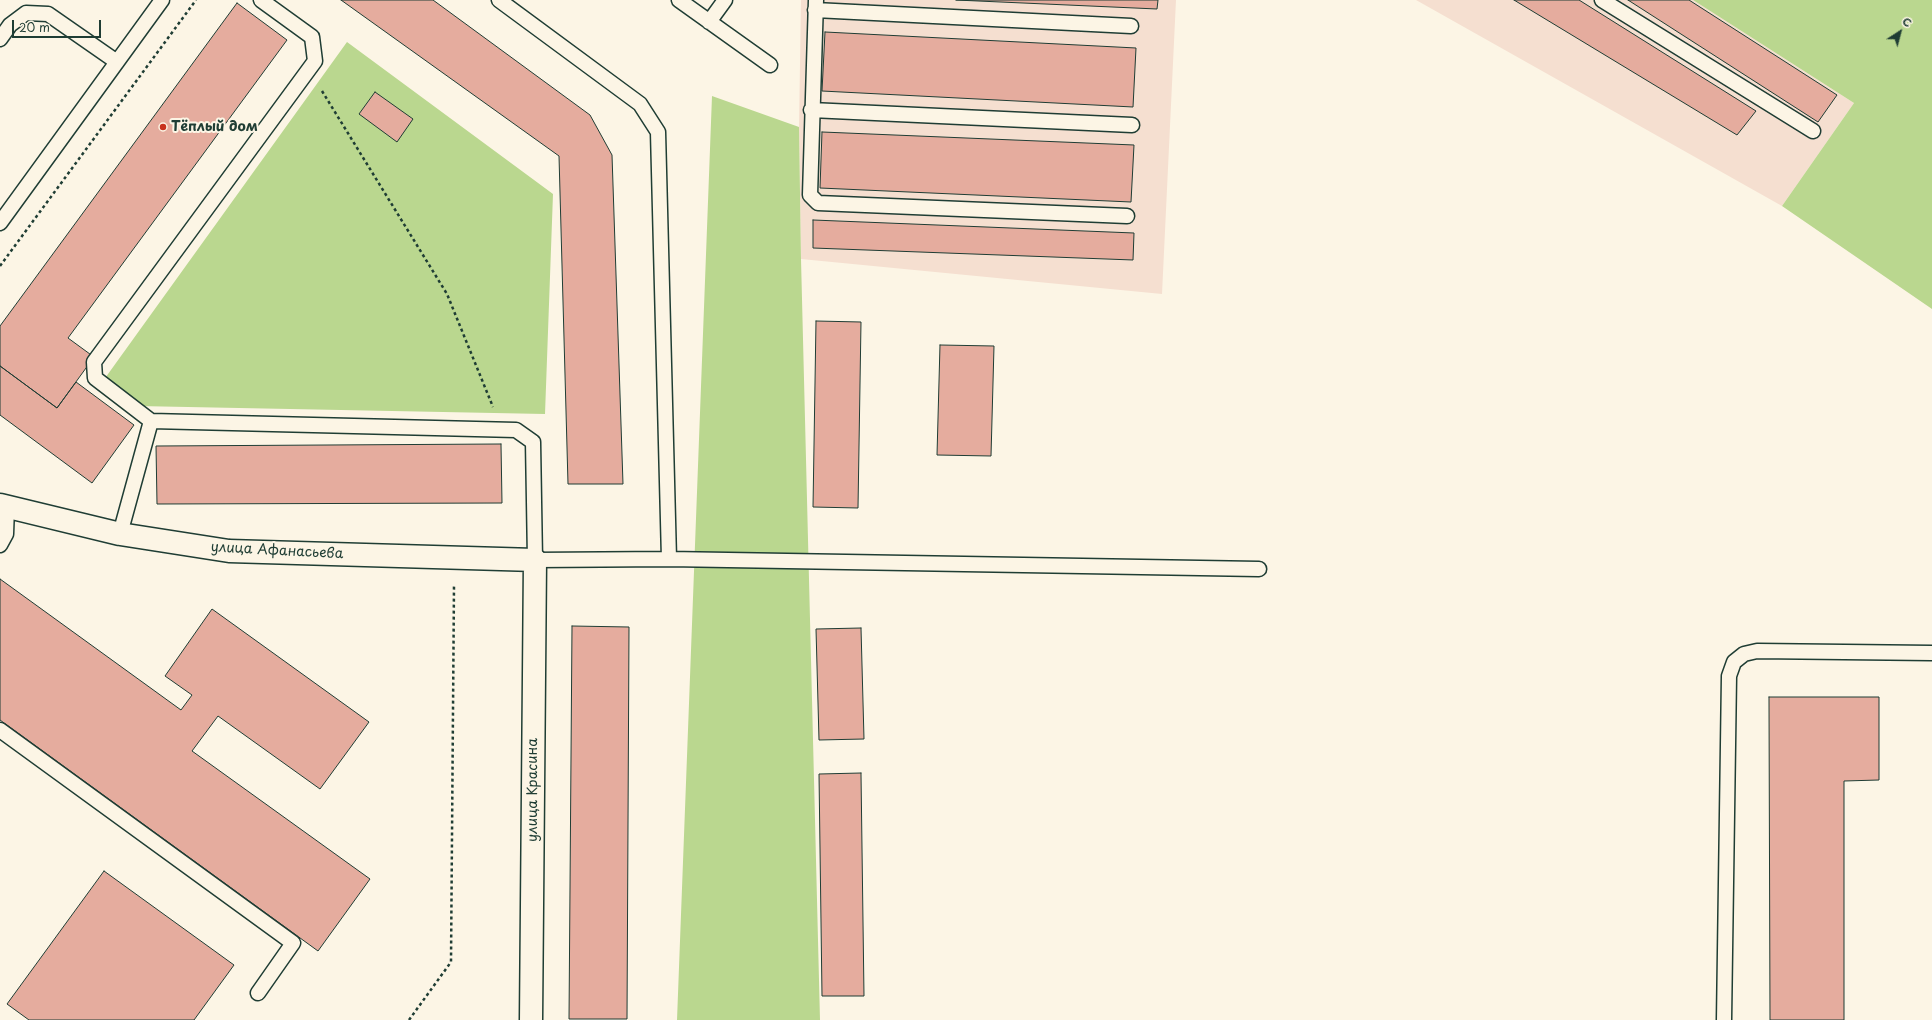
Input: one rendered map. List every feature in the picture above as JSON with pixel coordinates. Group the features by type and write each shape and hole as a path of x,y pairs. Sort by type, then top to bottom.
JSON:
{"street":[{"name":"улица Афанасьева","path":"4,506 120,534 229,552 535,560"},
{"name":"улица Красина","path":"531,1020 535,560"}],"lane":[{"path":"0,223 162,0"},
{"path":"261,0 312,37 315,62 94,362 95,378 151,421 516,430 533,442 535,560 669,559 1259,569"},
{"path":"499,0 640,104 658,132 669,559"},
{"path":"679,0 770,65"},
{"path":"709,22 725,0"},
{"path":"1602,0 1812,131"},
{"path":"1127,216 818,203 810,195 816,5 1131,26"},
{"path":"0,39 10,25 26,13 48,14 117,62"},
{"path":"812,110 1132,125"},
{"path":"120,534 151,421"},
{"path":"0,545 6,534 4,506"},
{"path":"1724,1020 1729,676 1734,662 1744,654 1757,651 1932,653"},
{"path":"0,730 293,943 258,993"}],"path":[{"path":"0,266 196,0"},
{"path":"309,70 447,294 502,430"},
{"path":"409,1020 451,962 454,558"}],"shaded area":[{"path":"801,0 1176,0 1162,294 801,259 799,127"},
{"path":"1416,0 1693,0 1854,103 1782,206"}],"green space":[{"path":"1693,0 1932,0 1932,309 1782,206 1854,103"},
{"path":"347,42 553,194 545,414 137,406 103,381"},
{"path":"712,96 799,127 820,1020 677,1020"}],"building":[{"path":"341,0 433,0 590,115 612,155 623,484 568,484 559,156"},
{"path":"956,0 1158,0 1157,9"},
{"path":"1514,0 1579,0 1756,111 1737,135"},
{"path":"1628,0 1689,0 1837,95 1818,122"},
{"path":"237,3 287,40 68,338 94,357 57,408 0,366 0,326"},
{"path":"825,32 1136,48 1133,107 822,91"},
{"path":"375,92 413,119 397,142 359,114"},
{"path":"822,132 1134,145 1131,202 820,188"},
{"path":"813,220 1134,233 1133,260 813,248"},
{"path":"816,321 861,322 858,508 813,507"},
{"path":"940,345 994,346 991,456 937,455"},
{"path":"0,366 57,408 76,382 134,425 92,483 0,415"},
{"path":"501,444 502,503 157,504 156,446"},
{"path":"0,579 181,710 192,695 165,676 212,609 369,722 320,789 218,716 192,751 370,879 318,951 0,720"},
{"path":"572,626 629,627 627,1019 569,1019"},
{"path":"861,628 864,739 819,740 816,629"},
{"path":"1769,697 1879,697 1879,780 1844,781 1844,1020 1770,1020"},
{"path":"861,773 864,996 822,996 819,774"},
{"path":"104,871 234,965 194,1020 29,1020 7,1004"}],"place":[{"name":"Тёплый дом","path":"163,127"}]}
